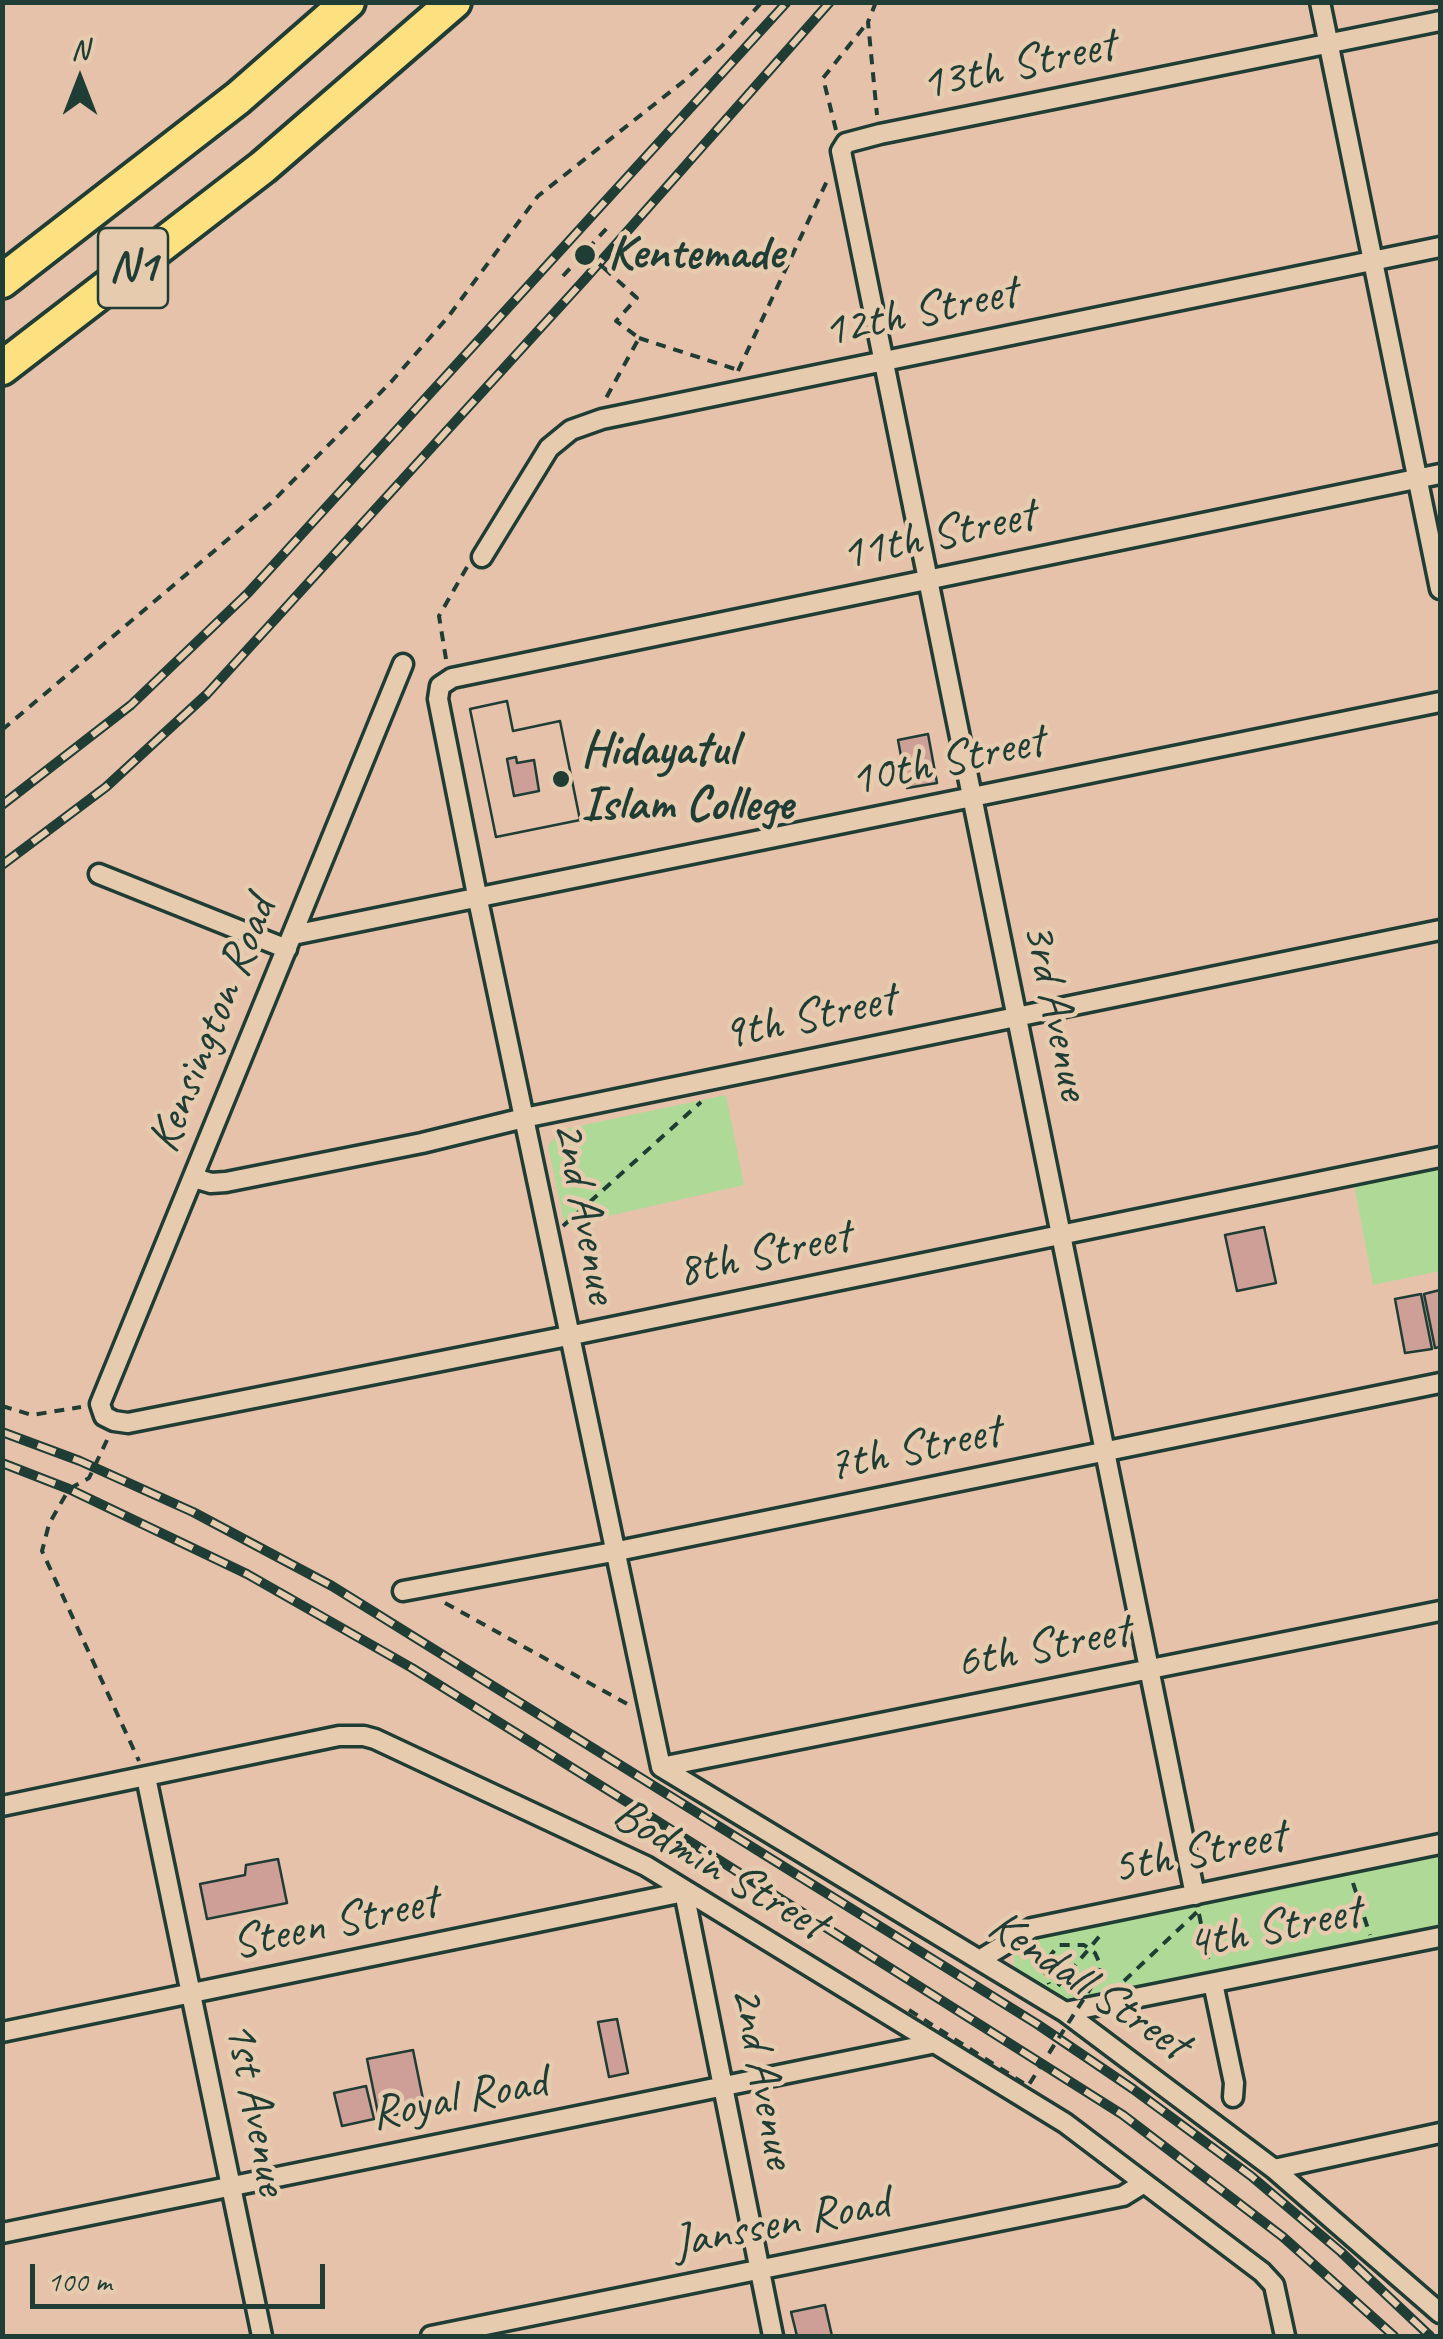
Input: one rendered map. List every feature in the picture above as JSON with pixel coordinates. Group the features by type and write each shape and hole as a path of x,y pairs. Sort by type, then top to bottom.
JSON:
{"highway":[{"name":"N1","path":"2,280 238,98 348,2"},
{"name":"N1","path":"2,368 263,167 454,2"}],"street":[{"path":"1320,2 1440,589"},
{"name":"13th Street","path":"843,147 880,134 1440,21"},
{"name":"3rd Avenue","path":"843,147 882,362 1195,1895"},
{"name":"12th Street","path":"477,558 549,448 571,430 602,419 1440,247"},
{"name":"11th Street","path":"449,671 1440,474"},
{"name":"Kensington Road","path":"106,1414 194,1178 403,664"},
{"name":"2nd Avenue","path":"449,671 440,686 438,700 613,1552 661,1767"},
{"name":"10th Street","path":"290,942 1440,702"},
{"path":"99,874 290,942"},
{"name":"9th Street","path":"194,1178 226,1182 422,1143 524,1118 1440,930"},
{"name":"8th Street","path":"106,1414 128,1424 1440,1157"},
{"name":"7th Street","path":"410,1590 1440,1383"},
{"name":"6th Street","path":"661,1767 1440,1610"},
{"name":"Bodmin Street","path":"2,1806 339,1736 364,1736 646,1866 1065,2123 1274,2284 1285,2336"},
{"name":"Kendall Street","path":"661,1767 1065,2012 1274,2169 1440,2312"},
{"name":"1st Avenue","path":"146,1777 262,2336"},
{"name":"5th Street","path":"981,1959 1032,1928 1440,1844"},
{"name":"2nd Avenue","path":"684,1892 773,2336"},
{"name":"Steen Street","path":"2,2032 684,1892"},
{"name":"4th Street","path":"1065,2012 1440,1936"},
{"path":"1214,1982 1234,2083 1233,2097"},
{"name":"Royal Road","path":"2,2233 931,2044"},
{"path":"1274,2169 1440,2133"},
{"name":"Janssen Road","path":"431,2336 1124,2196 1144,2183"}],"path":[{"path":"2,730 271,503 402,369 492,262 538,196 684,81 762,2"},
{"path":"742,391 738,370 843,147 823,78 868,22 876,2"},
{"path":"868,22 880,134"},
{"path":"564,276 606,228"},
{"path":"585,252 636,298 616,321 639,338 738,370"},
{"path":"604,401 639,338"},
{"path":"449,671 439,616 477,558"},
{"path":"548,1239 732,1075"},
{"path":"2,1406 32,1415 106,1414 96,1468 89,1478 69,1489 49,1524 42,1551 146,1777"},
{"path":"410,1590 650,1718"},
{"path":"1348,1864 1374,1950"},
{"path":"1056,1990 1112,1921 1110,1911"},
{"path":"1118,2002 1117,1986 1199,1911 1214,1982"},
{"path":"909,2010 1028,2086 1099,1975 1095,1953 1084,1945 1059,1944 1046,1962 1050,1984"}],"green space":[{"path":"726,1095 744,1185 565,1226 548,1146 560,1130"},
{"path":"1440,1167 1440,1271 1373,1285 1354,1184"},
{"path":"1440,1853 1440,1929 1071,2002 1058,2000 1019,1976 1014,1967 1014,1956 1021,1947 1053,1932"}],"building":[{"path":"507,701 513,731 560,721 580,820 496,837 470,709","holes":["516,757 517,763 534,760 539,791 514,796 507,759"]},
{"path":"507,701 513,731 560,721 580,820 496,837 470,709"},
{"path":"928,734 937,783 907,788 898,740"},
{"path":"1264,1227 1276,1283 1237,1291 1225,1235"},
{"path":"1440,1290 1440,1347 1435,1348 1424,1294"},
{"path":"1421,1294 1432,1349 1405,1353 1395,1299"},
{"path":"278,1859 287,1903 207,1919 200,1884 245,1875 246,1865"},
{"path":"617,2019 628,2073 609,2077 598,2022"},
{"path":"413,2050 425,2109 379,2118 367,2059"},
{"path":"366,2086 374,2119 342,2126 334,2093"},
{"path":"825,2305 832,2336 797,2336 791,2312"}],"railway":[{"path":"2,805 131,705 248,593 787,2"},
{"path":"2,865 106,787 207,694 586,278 830,2"},
{"path":"2,1432 80,1461 193,1512 332,1586 1037,2024 1251,2176 1341,2252 1430,2336"},
{"path":"2,1463 69,1489 247,1574 412,1668 635,1807 1123,2115 1283,2237 1394,2336"}],"place":[{"name":"Kentemade","path":"585,255"},
{"name":"Hidayatul Islam College","path":"561,779"}]}
